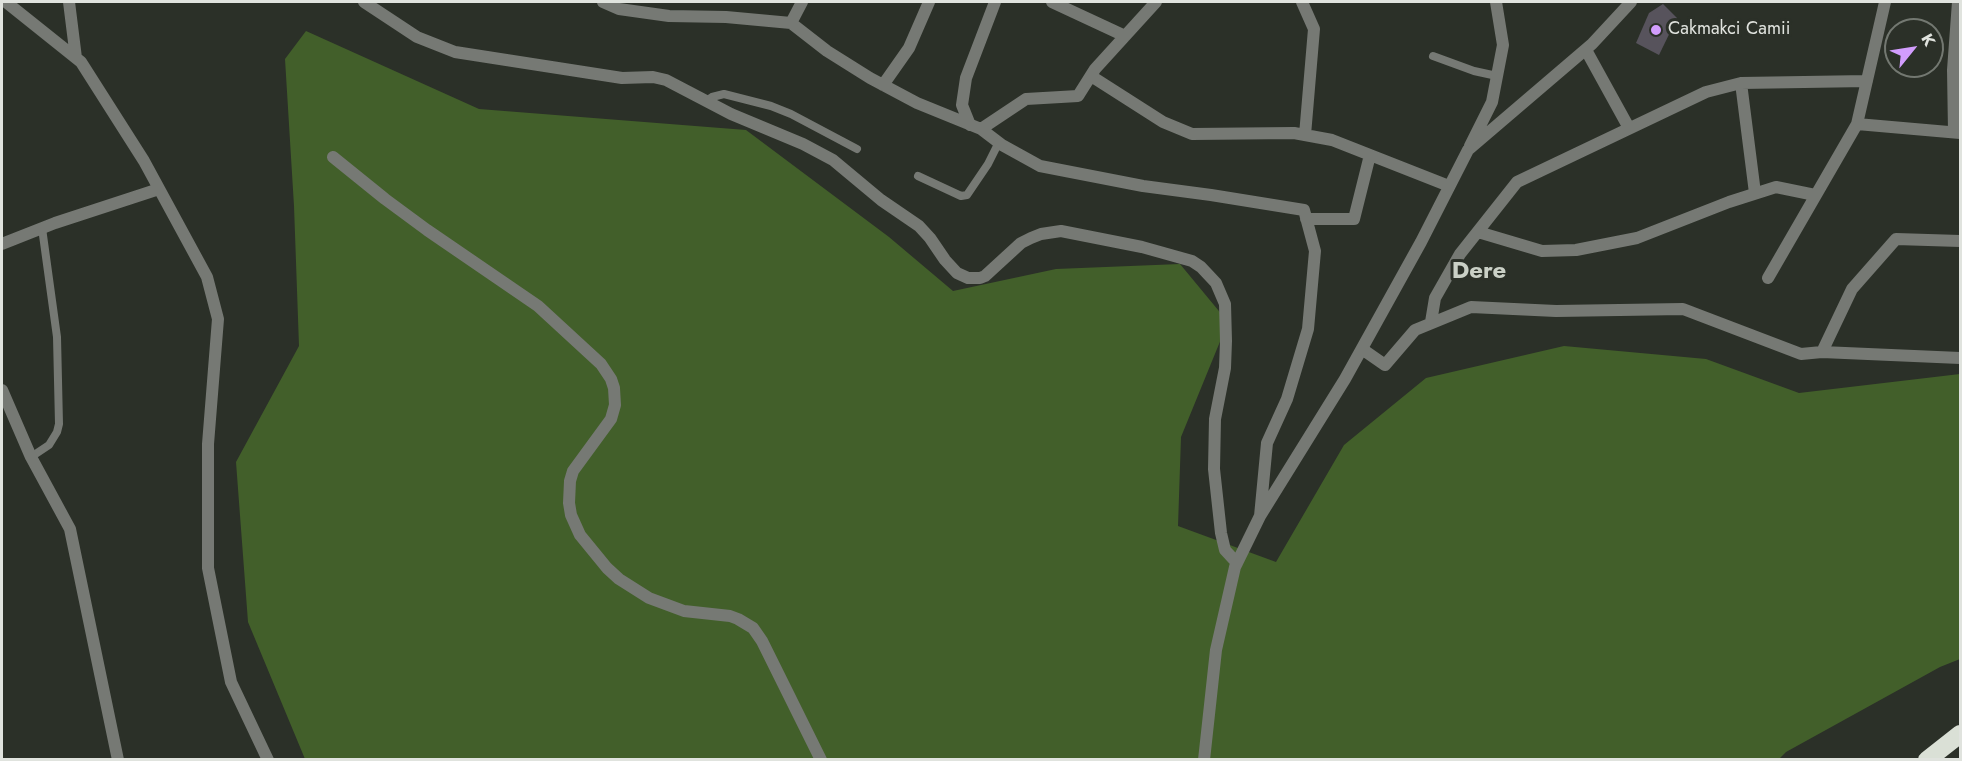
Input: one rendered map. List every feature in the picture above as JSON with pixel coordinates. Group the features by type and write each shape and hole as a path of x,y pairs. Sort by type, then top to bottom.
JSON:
{"highway":[{"path":"1927,759 1960,734"}],"street":[{"path":"6,2 81,62 159,189 207,277 218,319 208,444 208,568 231,681 268,759"},
{"path":"69,2 76,58"},
{"path":"364,2 386,15 406,31 442,48 476,56 621,78 660,78 731,114 803,144 833,160 881,200 919,226 957,273 968,278 985,276 1022,243 1031,238 1062,231 1142,247 1192,261 1216,283 1225,304 1226,359 1214,435 1214,469 1225,550 1237,563"},
{"path":"603,2 619,9 647,7 669,16 726,17 791,23 827,51 883,85 917,103 976,127 1040,166 1143,186 1304,210 1315,251 1308,329 1287,399 1267,444 1260,516"},
{"path":"791,23 802,2"},
{"path":"883,85 909,48 928,2"},
{"path":"976,127 962,105 966,78 995,2"},
{"path":"1052,2 1125,36"},
{"path":"976,127 1026,99 1078,96 1091,76 1156,2"},
{"path":"1302,2 1314,29 1305,135"},
{"path":"1204,759 1216,650 1237,563 1260,516 1339,389 1421,242 1491,102 1503,45 1496,2"},
{"path":"1467,150 1586,50 1631,2"},
{"path":"1768,278 1857,124 1885,2"},
{"path":"1857,124 1957,132 1953,70 1958,2"},
{"path":"1586,50 1629,128"},
{"path":"1091,76 1163,122 1192,134 1294,133 1332,140 1449,186"},
{"path":"1431,322 1435,298 1460,255 1516,182 1706,92 1741,83 1867,81"},
{"path":"1741,83 1755,193"},
{"path":"1306,219 1354,219 1370,155"},
{"path":"333,157 393,205 538,306 581,344 607,371 614,388 614,412 573,471 568,497 576,527 601,562 634,590 666,605 703,614 730,616 753,628 762,641 821,759"},
{"path":"1478,232 1542,251 1576,250 1637,238 1729,202 1776,187 1815,195"},
{"path":"2,244 42,228 159,189"},
{"path":"1822,352 1852,289 1896,239 1960,241"},
{"path":"1362,349 1385,365 1415,330 1471,307 1556,311 1683,309 1801,354 1822,352 1960,358"},
{"path":"2,390 32,457 70,529 118,759"}],"lane":[{"path":"1433,56 1474,71 1497,76"},
{"path":"706,101 724,94 771,106 857,149"},
{"path":"918,176 961,196 967,195 988,164 999,142"},
{"path":"32,457 49,446 59,424 57,338 42,228"}],"green space":[{"path":"306,31 479,109 746,130 889,237 953,291 1056,269 1180,264 1228,322 1181,437 1178,526 1276,562 1344,445 1426,378 1564,346 1706,359 1799,393 1960,374 1960,659 1940,667 1786,752 1779,759 305,759 248,622 236,462 299,346 294,206 285,59"}],"building":[{"name":"Cakmakci Camii","path":"1663,4 1677,18 1659,55 1636,43 1649,13"}],"place":[{"name":"Cakmakci Camii","path":"1656,30"}],"district":[{"name":"Dere","path":"1479,272"}]}
